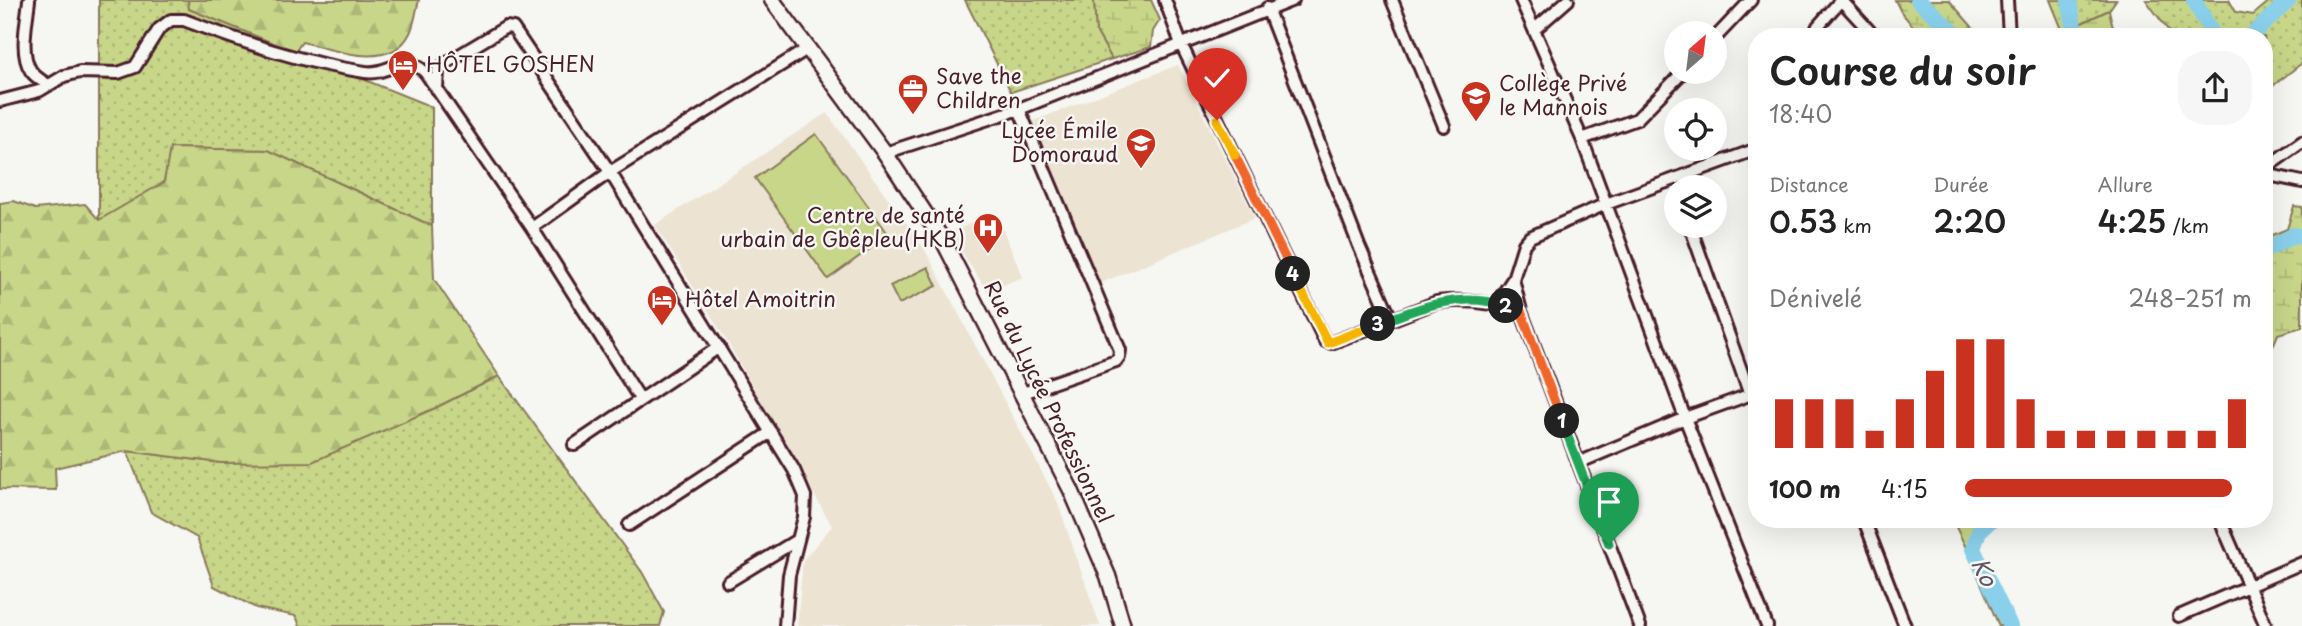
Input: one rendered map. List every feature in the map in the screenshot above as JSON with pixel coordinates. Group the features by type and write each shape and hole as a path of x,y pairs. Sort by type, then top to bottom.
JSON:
{"main road":[{"name":"Rue du Lycée Professionnel","path":"772,0 885,153 944,243 1071,490 1103,564 1123,626"}],"street":[{"path":"29,0 25,46 27,65 48,85"},
{"path":"1165,0 1181,44 1325,341 1331,343 1437,302 1451,300 1497,303 1521,311"},
{"path":"885,153 1019,109 1267,8 1293,0"},
{"path":"1392,0 1444,126"},
{"path":"1521,0 1583,139 1685,418 1767,626"},
{"path":"1535,29 1568,0"},
{"path":"1727,25 1751,0"},
{"path":"1817,28 1841,0 1867,28"},
{"path":"2007,0 2009,28"},
{"path":"1267,8 1359,246 1391,319"},
{"path":"0,102 27,96 64,76 80,72 118,73 135,67 159,29 171,20 184,20 263,47 349,70 372,73 405,62 418,65 532,228 640,399"},
{"path":"437,89 439,70 446,63 506,27 513,28 610,172 794,470 805,496 804,517 789,575 785,626"},
{"path":"532,228 610,172 807,49"},
{"path":"1583,139 1637,119 1671,84"},
{"path":"1019,109 1120,351 1116,362 1023,393"},
{"path":"2273,164 2302,142"},
{"path":"1697,175 1748,153"},
{"path":"2273,174 2302,182"},
{"path":"1497,303 1513,279 1524,244 1530,237 1606,204 1664,187"},
{"path":"1694,238 1748,381"},
{"path":"1513,279 1521,311 1640,626"},
{"path":"574,445 719,347"},
{"path":"1578,463 1685,418 1748,396"},
{"path":"629,525 771,432"},
{"path":"1867,528 1905,626"},
{"path":"2223,528 2266,626"},
{"path":"728,582 797,540"},
{"path":"2179,616 2302,563"}],"shaded area":[{"name":"Lycée Émile Domoraud","path":"1178,65 1255,218 1096,285 1031,122"},
{"path":"827,113 925,250 1057,501 1100,626 797,626 803,560 832,526 728,343 655,225"},
{"name":"Centre de santé urbain de Gbêpleu(HKB)","path":"996,214 1023,277 987,291 949,232"}],"green space":[{"path":"99,0 188,0 189,9 432,107 432,226 268,150 171,148 164,182 141,208 99,220"},
{"path":"188,0 419,0 412,29 401,45 390,52 361,55 302,42 295,52 189,9"},
{"path":"965,0 1094,0 1096,31 1112,59 1011,92"},
{"path":"1094,0 1151,0 1160,20 1153,31 1151,47 1112,59 1096,31"},
{"path":"1895,0 1949,0 1973,28 1914,28"},
{"path":"2050,0 2116,0 2109,10 2071,28 2061,28"},
{"path":"2146,0 2229,0 2236,12 2253,15 2271,0 2302,0 2302,63 2273,86 2273,28 2166,28"},
{"path":"2109,10 2113,28 2071,28"},
{"path":"816,134 889,235 828,279 755,178"},
{"path":"170,148 268,150 432,226 434,279 499,376 433,409 312,462 221,463 127,451 55,468 56,490 0,489 0,203 14,201 35,209 85,204 99,220 164,182"},
{"path":"2294,206 2302,207 2302,327 2278,334 2273,346 2273,235 2287,229"},
{"path":"928,267 937,286 899,304 890,286"},
{"path":"499,376 642,572 664,612 660,626 300,626 296,616 256,608 214,586 197,538 151,512 127,451 221,463 433,409"},
{"path":"1956,528 1982,528 1973,549 1967,550"},
{"path":"1973,549 2010,626 1999,626 1967,550"}],"waterway":[{"path":"1918,0 1949,28"},
{"name":"Ko","path":"2069,0 2074,28"},
{"name":"Ko","path":"2194,0 2209,28"},
{"name":"Ko","path":"2259,28 2289,0"},
{"path":"2273,246 2294,235 2302,237"},
{"name":"Ko","path":"1982,528 1973,549 2010,626"}],"place":[{"name":"HÔTEL GOSHEN","path":"403,92"},
{"name":"Save the Children","path":"913,116"},
{"name":"Collège Privé le Mannois","path":"1476,123"},
{"name":"Lycée Émile Domoraud","path":"1141,170"},
{"name":"Centre de santé urbain de Gbêpleu(HKB)","path":"988,255"},
{"name":"Hôtel Amoitrin","path":"662,327"}],"route":[{"path":"1217,120 1328,343 1437,302 1451,300 1497,303 1521,311 1609,544"}]}
